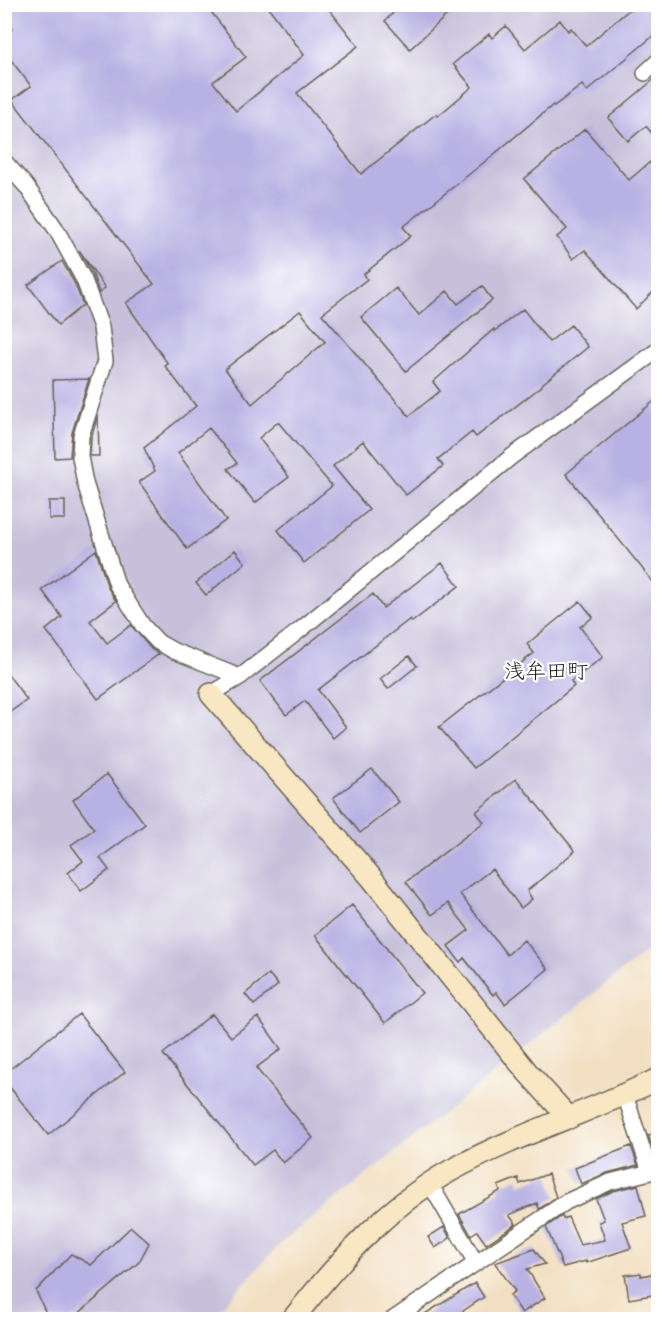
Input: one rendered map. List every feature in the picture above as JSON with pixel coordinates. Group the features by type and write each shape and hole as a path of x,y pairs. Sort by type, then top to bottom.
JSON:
{"street":[{"path":"645,73 658,61"},
{"path":"4,160 26,186 56,229 84,280 101,327 105,361 81,436 80,457 85,483 117,585 143,626 158,642 174,651 240,676"},
{"path":"569,1118 528,1073 370,876 211,694 240,676 300,630 511,457 658,350"},
{"path":"292,1320 352,1248 405,1202 448,1172 486,1153 658,1079"},
{"path":"392,1320 566,1202 610,1182 654,1171 625,1095"},
{"path":"430,1184 476,1263"}],"shaded area":[{"path":"5,5 658,5 658,942 280,1244 211,1319 5,1320"}],"building":[{"path":"4,4 205,4 246,57 213,82 236,111 304,55 266,4 325,4 358,46 297,93 361,174 436,114 438,116 472,87 453,64 489,34 492,38 506,26 525,49 560,20 568,31 571,28 586,46 636,4 658,4 658,32 587,91 582,85 553,105 403,227 411,236 364,274 367,279 322,314 409,416 440,391 433,382 494,329 495,331 523,309 549,342 571,325 588,347 476,437 472,432 438,459 443,466 406,495 363,441 333,466 369,510 304,563 278,530 332,486 278,422 259,438 289,477 255,503 228,469 237,463 209,428 178,453 226,520 187,549 139,482 155,471 144,448 196,406 165,366 168,364 126,303 154,284 12,100 31,86 4,51 4,35 12,29 4,20","holes":["300,311 325,342 252,404 225,369"]},
{"path":"402,4 459,4 410,49 385,21"},
{"path":"658,76 658,141 646,126 628,141 608,118"},
{"path":"585,129 629,180 650,162 658,173 658,287 636,309 585,250 573,259 557,237 567,229 524,179"},
{"path":"79,250 105,288 99,293 93,275"},
{"path":"62,261 75,284 83,305 58,325 28,285"},
{"path":"482,286 492,300 406,371 361,317 396,288 419,315 447,291 458,304"},
{"path":"89,379 72,433 70,457 55,458 53,380"},
{"path":"658,398 658,588 566,474"},
{"path":"98,415 99,456 90,456 91,438"},
{"path":"49,501 65,501 65,519 49,519"},
{"path":"96,550 108,588 116,601 90,621 107,643 131,625 151,649 159,654 98,699 46,630 62,617 42,590"},
{"path":"235,550 245,563 206,595 196,583"},
{"path":"442,563 459,586 412,622 410,619 318,690 346,727 333,738 305,701 286,715 260,681 373,594 383,608"},
{"path":"580,601 593,617 580,627 603,657 571,681 574,686 474,768 439,727 534,653 527,644"},
{"path":"409,656 417,666 388,689 380,679"},
{"path":"4,669 27,700 4,716"},
{"path":"372,769 399,802 360,833 333,798"},
{"path":"107,774 145,824 100,858 109,870 81,891 68,873 83,861 71,845 94,829 73,800"},
{"path":"516,779 575,851 527,891 532,899 521,908 492,869 460,894 507,955 524,940 548,969 505,1004 496,992 493,995 464,958 460,962 448,946 469,930 448,903 432,915 406,882 484,822 476,812"},
{"path":"352,905 422,993 385,1023 315,935"},
{"path":"269,974 278,985 254,1005 245,994"},
{"path":"79,1014 125,1072 48,1135 4,1080 4,1074"},
{"path":"212,1014 231,1037 258,1017 281,1049 256,1068 313,1138 283,1163 273,1150 253,1165 163,1054"},
{"path":"658,1133 658,1161 648,1135"},
{"path":"631,1146 638,1165 607,1173 581,1184 575,1168"},
{"path":"548,1174 556,1197 539,1209 537,1203 509,1215 516,1224 486,1244 477,1231 471,1235 459,1214 500,1191 498,1186 518,1178 520,1184"},
{"path":"638,1185 646,1216 622,1222 631,1248 586,1263 586,1261 563,1267 546,1227 562,1216 563,1219 568,1217 580,1245 605,1240 599,1222 604,1220 596,1199 613,1191"},
{"path":"131,1227 149,1243 139,1262 71,1320 49,1320 36,1291 71,1254 91,1265"},
{"path":"444,1227 450,1238 435,1248 428,1237"},
{"path":"534,1249 545,1264 527,1269 545,1298 522,1313 510,1295 515,1291 495,1263"},
{"path":"641,1273 641,1276 657,1273 658,1294 629,1299 625,1275"},
{"path":"475,1283 484,1297 460,1313 464,1320 415,1320"}],"district":[{"name":"浅牟田町","path":"546,671"}]}
